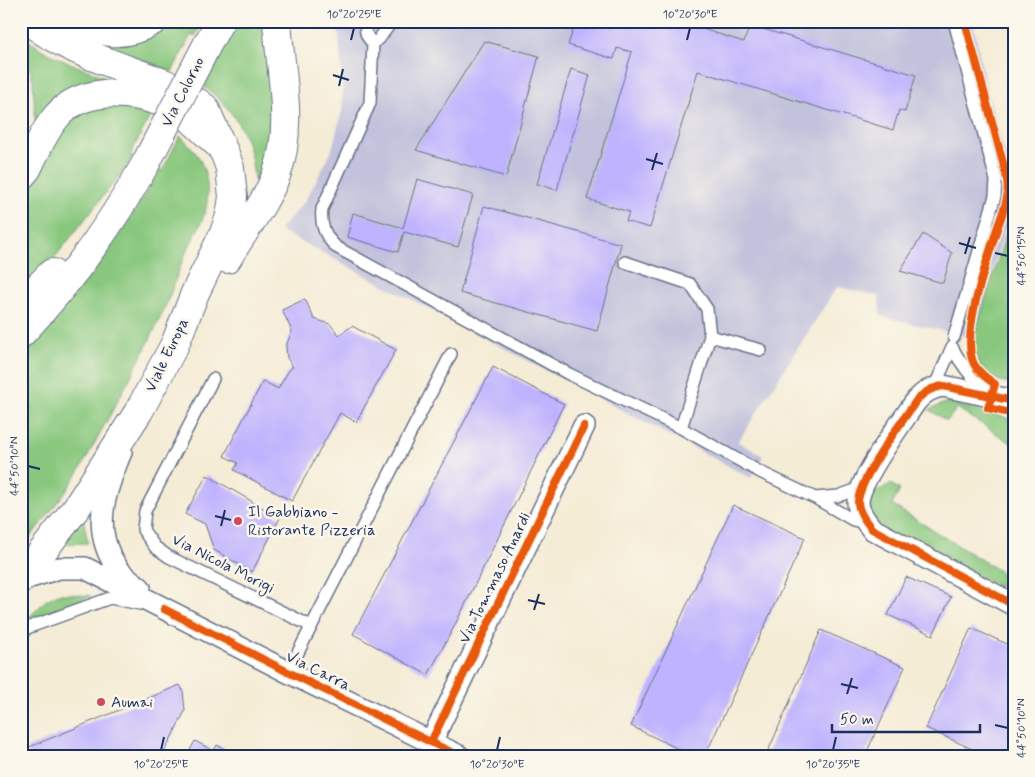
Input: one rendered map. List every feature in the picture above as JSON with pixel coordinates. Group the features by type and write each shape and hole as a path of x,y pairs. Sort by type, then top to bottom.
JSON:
{"main road":[{"path":"21,176 27,169 53,122 62,111 75,102 92,96 162,93 39,30 29,21"},
{"path":"72,21 112,33 130,32 153,21"},
{"path":"175,344 268,192 279,165 285,119 277,21"},
{"name":"Via Colorno","path":"141,172 214,32"},
{"name":"Viale Europa","path":"21,579 77,507 139,411 175,344 195,293 230,216 233,187 230,168 205,108 193,109"},
{"path":"21,304 64,260 109,203 130,188 141,172"},
{"path":"21,334 85,258 107,228 141,172"}],"street":[{"path":"1014,401 943,386 923,393 861,488 859,509 866,522 882,535 1014,605"},
{"name":"Via Carra","path":"139,411 116,463 101,521 105,545 120,571 164,610"},
{"name":"Via Tommaso Anardi","path":"431,742 584,426"},
{"name":"Via Carra","path":"21,579 59,568 85,568 164,610 460,756"}],"lane":[{"path":"366,21 365,32 372,43 370,103 322,210 321,220 329,240 336,247 567,373 681,428 760,472 815,498 853,520 866,522"},
{"path":"372,43 379,39 392,21"},
{"path":"954,21 996,180 995,196 954,337"},
{"path":"625,262 690,284 707,309 710,336 681,428"},
{"path":"710,336 761,350"},
{"path":"934,388 952,347 959,361 972,378 991,396"},
{"path":"288,672 451,354"},
{"name":"Via Nicola Morigi","path":"213,379 145,511 143,530 155,547 169,557 311,626"},
{"path":"815,498 838,496 861,488"},
{"path":"21,635 27,628 110,598 164,610"}],"shaded area":[{"path":"338,21 973,21 985,84 1014,185 1014,198 973,338 880,316 879,296 837,287 738,442 763,456 751,478 279,230 305,201 331,153 342,111 343,93"}],"green space":[{"path":"171,21 203,21 195,37 191,35 172,72 91,39 156,31"},
{"path":"235,21 268,21 274,101 271,145 261,181 257,183 254,180 250,152 241,128 226,106 204,87 223,51 220,49"},
{"path":"23,40 31,42 59,59 107,78 108,81 37,122 35,119 33,80 22,43"},
{"path":"102,104 129,108 150,116 130,155 134,157 56,256 21,292 21,200 65,120"},
{"path":"180,136 199,157 205,174 208,193 204,216 185,255 166,305 123,392 80,470 67,490 21,549 21,354 79,290 113,244 159,170 162,171"},
{"path":"1014,209 1014,385 995,379 984,371 977,359 973,339"},
{"path":"947,402 1014,420 1014,445 957,408 947,421 929,410"},
{"path":"891,484 900,490 892,505 1014,580 1014,593 886,534 871,513 873,494"},
{"path":"83,517 88,543 62,544"},
{"path":"58,594 91,596 24,622 45,601"}],"building":[{"path":"576,21 677,21 744,42 750,25 916,75 905,112 899,110 893,130 698,71 650,228 626,221 629,212 587,199 632,52 617,48 614,59 568,45"},
{"path":"484,41 539,56 506,177 416,150"},
{"path":"571,69 590,75 557,190 537,184"},
{"path":"417,179 473,195 458,247 404,232 398,252 347,237 353,213 403,228"},
{"path":"484,206 621,244 597,331 460,293"},
{"path":"923,234 952,253 943,283 900,271"},
{"path":"305,299 314,319 330,324 339,335 352,326 396,350 356,422 340,413 292,501 234,470 238,463 224,456 263,381 278,389 289,370 293,367 287,358 286,346 292,331 282,310"},
{"path":"493,367 564,404 455,625 428,675 353,634"},
{"name":"Il Gabbiano - Ristorante Pizzeria","path":"207,475 280,518 252,572 214,550 205,524 185,514"},
{"path":"733,505 805,538 705,756 693,756 631,726"},
{"path":"906,577 951,597 933,635 888,615"},
{"path":"971,628 1014,647 1014,718 1009,728 1014,730 1014,756 988,756 926,728"},
{"path":"821,630 905,667 865,756 766,756"},
{"path":"180,685 183,691 185,711 162,756 31,756 29,754 27,748"},
{"path":"195,741 214,751 217,745 238,756 187,756"}],"cycle path":[{"path":"965,21 1006,174 1008,189 1004,208 977,294 970,346 972,359 976,367 995,384 988,408 1014,414"},
{"path":"1014,401 943,386 931,389 916,401 873,465 860,492 858,502 861,513 872,529 1014,605"},
{"path":"431,742 584,426"},
{"path":"164,609 459,756"}],"place":[{"name":"Il Gabbiano - Ristorante Pizzeria","path":"238,521"},
{"name":"Aumai","path":"101,702"}]}
